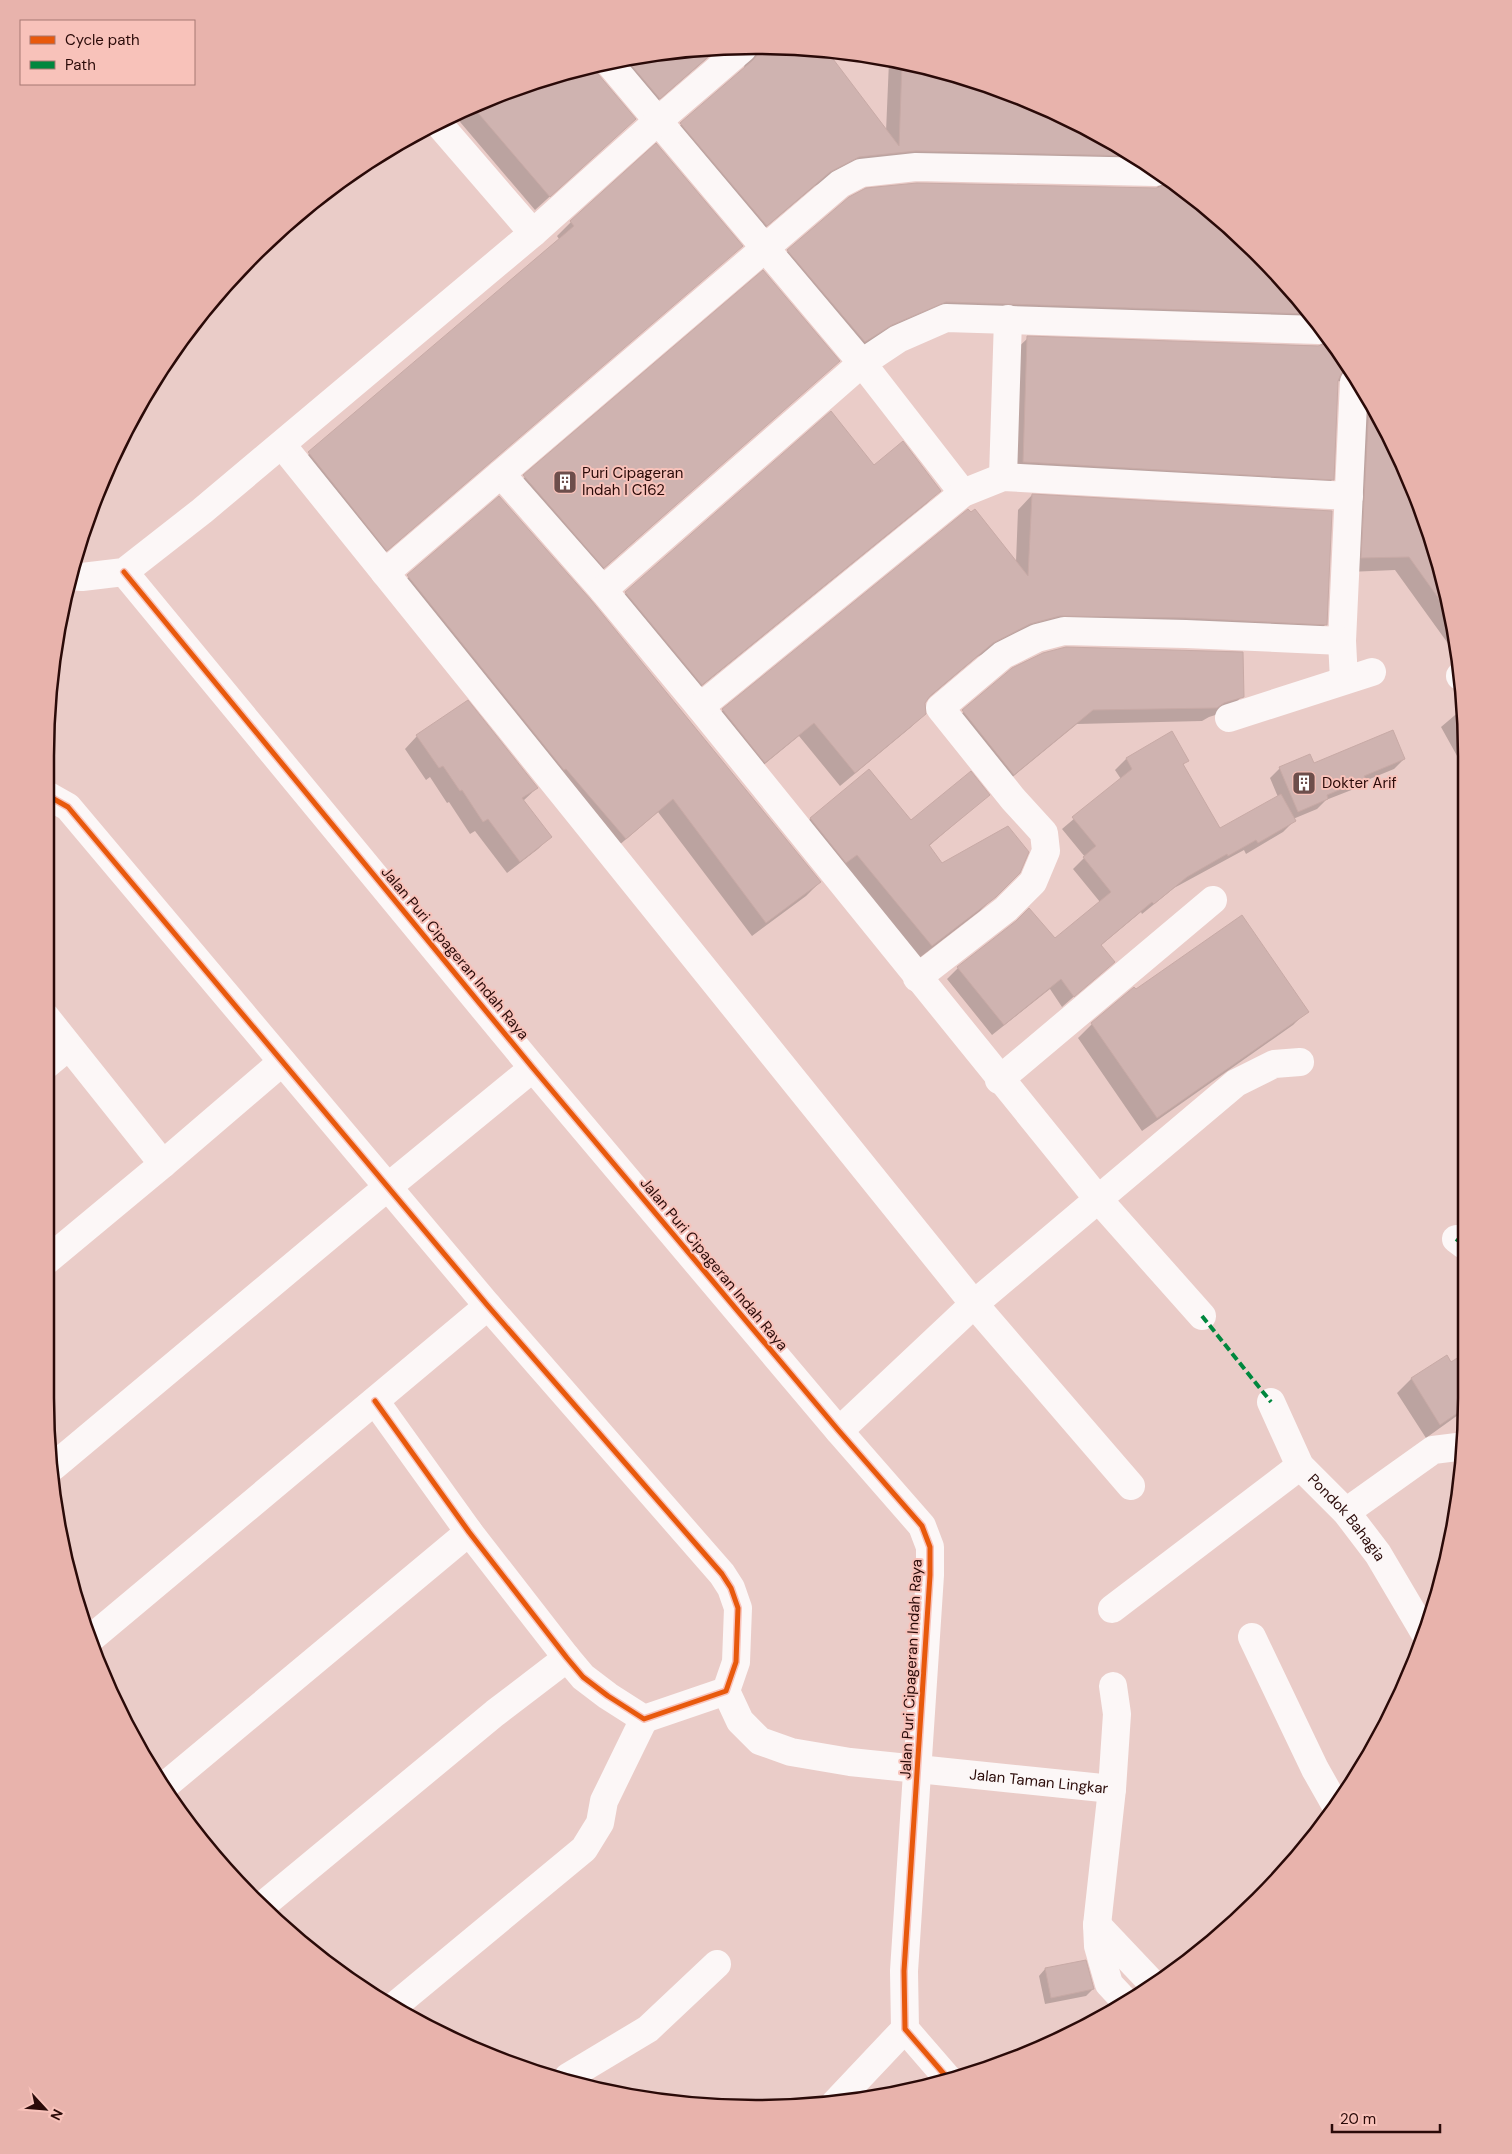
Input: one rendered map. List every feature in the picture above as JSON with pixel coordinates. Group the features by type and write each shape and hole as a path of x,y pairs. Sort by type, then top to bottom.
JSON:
{"street":[{"path":"77,577 124,572 282,445 533,232 735,54"},
{"path":"614,68 862,363 963,493"},
{"path":"442,128 533,232"},
{"path":"385,573 764,247 840,184 861,173 916,167 1146,172"},
{"path":"603,590 862,363 898,339 946,318 1314,330"},
{"path":"1003,477 1008,320"},
{"path":"1344,680 1342,642 1354,388"},
{"path":"282,445 974,1304 1132,1486"},
{"path":"501,474 603,590 700,707 999,1080 1098,1200 1202,1316"},
{"path":"700,707 963,493 1003,477 1349,496"},
{"name":"Jalan Puri Cipageran Indah Raya","path":"124,572 534,1068 839,1431 922,1526 930,1547 918,1770 904,1971 905,2029"},
{"path":"917,978 1006,908 1033,882 1046,851 1044,834 1013,799 940,708 1003,655 1038,638 1064,631 1186,634 1342,642"},
{"path":"1229,718 1372,672"},
{"path":"54,799 68,807 488,1306 722,1574 731,1588 738,1608 736,1662 726,1691 644,1719 604,1801 600,1823 584,1849 399,2002"},
{"path":"999,1080 1212,900"},
{"path":"54,1028 163,1164"},
{"path":"54,1059 68,1047"},
{"path":"54,1255 282,1062"},
{"path":"839,1431 974,1304 1236,1083 1274,1064 1300,1062"},
{"path":"57,1463 388,1186 534,1068"},
{"path":"95,1635 488,1306"},
{"path":"375,1401 469,1532 583,1677 644,1719"},
{"name":"Pondok Bahagia","path":"1271,1402 1300,1466 1346,1512 1378,1554 1420,1626"},
{"path":"1346,1512 1433,1450 1457,1447"},
{"path":"1112,1609 1300,1466"},
{"path":"169,1782 469,1532"},
{"path":"1252,1637 1315,1768 1332,1799"},
{"path":"267,1902 495,1713 567,1658"},
{"path":"1112,1789 1117,1714 1113,1686"},
{"name":"Jalan Taman Lingkar","path":"726,1691 740,1722 760,1740 791,1752 850,1762 918,1770 1112,1789 1098,1925 1098,1946 1109,1984 1121,1997"},
{"path":"1098,1925 1149,1980"},
{"path":"571,2075 648,2029 717,1964"},
{"path":"843,2095 905,2029 944,2074"}],"building":[{"path":"758,54 802,55 833,58 899,146 902,69 982,91 1025,107 1067,126 1120,156 916,151 859,157 830,172 767,226 680,123"},
{"path":"710,55 660,99 631,65"},
{"path":"597,72 636,119 550,197 477,112 530,91"},
{"path":"656,143 743,246 387,551 308,452 574,226 570,221"},
{"path":"917,183 1156,188 1164,185 1219,228 1253,259 1301,314 946,302 892,325 865,342 787,250 849,197 866,188"},
{"path":"763,270 840,361 604,568 523,475"},
{"path":"1027,336 1318,346 1324,344 1343,371 1338,381 1334,480 1023,462"},
{"path":"831,411 874,465 903,441 941,491 702,685 625,592"},
{"path":"1369,413 1386,445 1405,487 1421,530 1441,601 1409,557 1361,558"},
{"path":"1032,494 1332,511 1327,625 1186,618 1060,616 1030,624 993,643 930,696 925,703 926,714 855,773 814,723 765,763 722,709 968,509 971,512 975,509 1028,576"},
{"path":"499,496 591,600 821,882 766,923 673,799 626,839 566,769 564,770 407,575"},
{"path":"1066,647 1243,652 1244,697 1224,703 1217,708 1093,710 1014,775 962,710 1012,668 1043,653"},
{"path":"468,700 538,788 522,798 552,837 520,862 488,819 483,822 462,790 460,791 443,766 439,768 416,735"},
{"path":"1393,730 1405,759 1364,776 1366,779 1327,795 1328,799 1298,812 1279,767 1310,754 1314,763"},
{"path":"1172,731 1189,761 1183,764 1220,828 1281,794 1296,821 1258,843 1256,840 1228,856 1227,854 1187,877 1154,904 1152,902 1101,945 1115,962 1074,997 1061,979 1004,1025 957,967 1016,921 1029,908 1055,938 1111,892 1083,857 1096,846 1072,817 1132,769 1126,758"},
{"path":"869,769 911,820 971,771 990,795 929,845 942,863 1008,826 1029,852 1020,873 996,897 932,946 857,855 846,863 810,818"},
{"path":"1242,915 1309,1012 1157,1118 1091,1023 1134,987 1136,989"},
{"path":"1447,1355 1451,1362 1458,1358 1458,1413 1440,1425 1411,1378"},
{"path":"1086,1960 1094,1989 1051,1998 1045,1968"}],"marked path":[{"path":"1202,1316 1271,1402"}],"cycle path":[{"path":"124,572 533,1068 839,1431 922,1526 930,1547 930,1575 904,1971 905,2029 944,2074"},
{"path":"54,799 68,807 488,1306 722,1574 731,1588 738,1608 736,1662 726,1691 644,1719 583,1677 469,1532 375,1401"}],"place":[{"name":"Puri Cipageran Indah I C162","path":"565,482"},
{"name":"Dokter Arif","path":"1304,783"}]}
